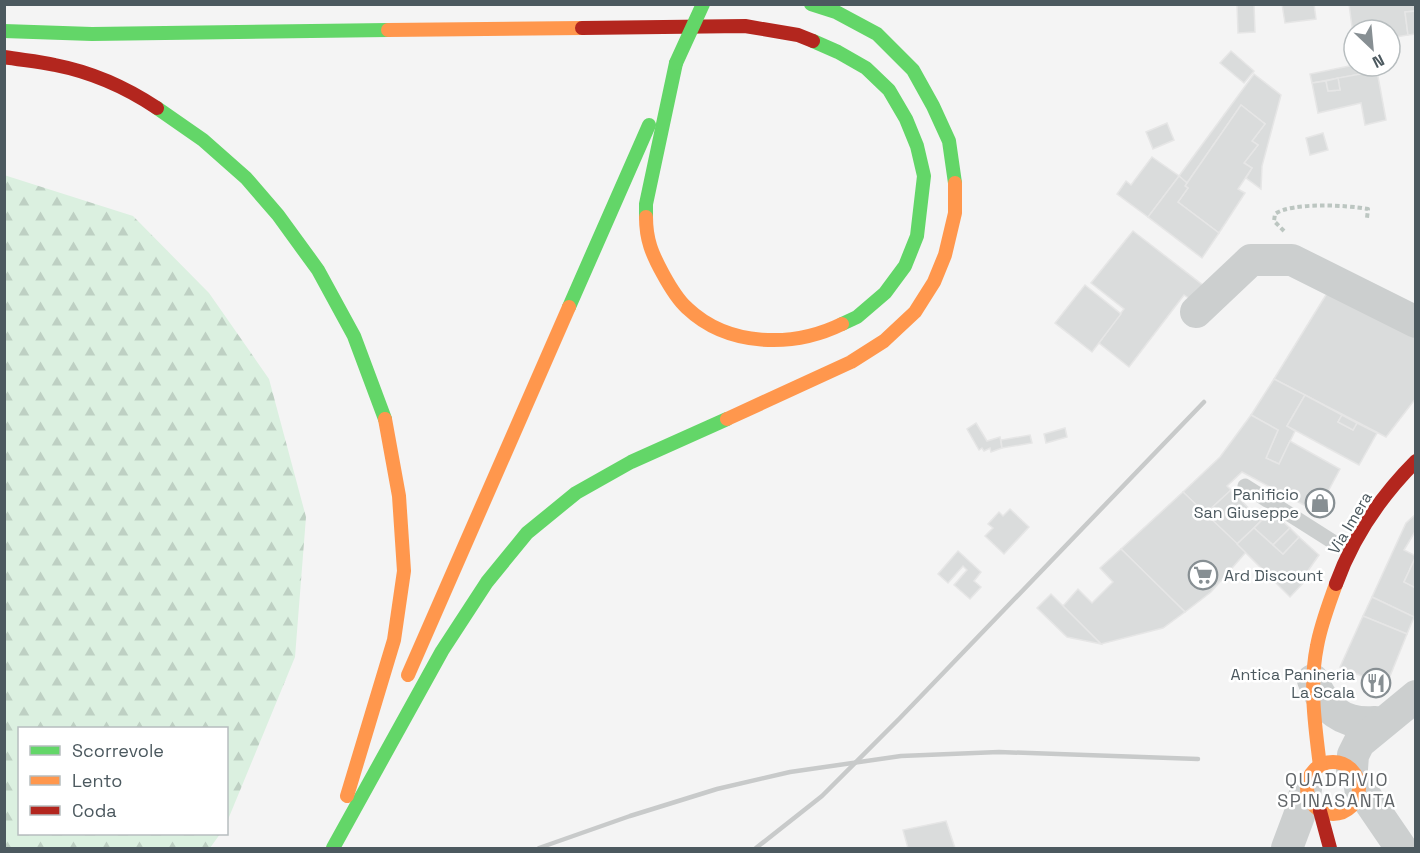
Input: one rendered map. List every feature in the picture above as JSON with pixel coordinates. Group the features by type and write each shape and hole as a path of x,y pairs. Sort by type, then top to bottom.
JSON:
{"main road":[{"path":"404,685 703,4"},
{"path":"332,849 448,642 487,582 526,533 576,493 632,462 851,362 884,341 915,312 934,282 945,255 955,213 955,183 949,141 933,106 912,70 877,34 836,12 811,4"},
{"path":"4,31 92,34 745,26 798,35 838,52 866,68 889,90 906,119 917,146 924,176 917,236 905,266 885,293 856,317 826,332 803,338 768,341 737,336 707,323 686,307 668,283 652,254 646,231 646,204 676,63"},
{"path":"4,57 56,65 105,80 145,100 203,140 246,178 278,215 318,270 354,336 386,421 399,496 404,571 394,640 332,849"},
{"name":"Via Imera","path":"1331,849 1327,786 1314,720 1315,653 1324,617 1349,552 1372,513 1404,472 1416,461"},
{"name":"Via Imera","path":"1301,733 1313,680"},
{"path":"332,849 390,718"},
{"path":"1327,786 1337,822 1331,849"}],"street":[{"path":"1196,312 1251,260 1292,260 1416,322"},
{"path":"1313,680 1318,692 1332,710 1342,717 1364,723 1381,721"},
{"path":"1289,849 1299,816 1327,786 1343,743 1381,721 1416,696"},
{"path":"1327,786 1367,814 1394,839"}],"lane":[{"path":"1245,486 1349,552"}],"path":[{"path":"1291,237 1274,221 1275,214 1280,210 1331,206 1362,208 1368,209 1367,218"}],"green space":[{"path":"4,175 133,216 209,293 269,379 306,517 295,657 228,820 228,727 18,727 18,835 219,835 210,848 5,848"}],"building":[{"path":"1237,4 1254,4 1255,32 1238,33"},
{"path":"1282,4 1314,4 1316,19 1285,23"},
{"path":"1349,4 1416,4 1416,11 1405,12 1408,35 1402,36 1402,18 1351,18"},
{"path":"1416,11 1416,34 1408,35 1405,12"},
{"path":"1231,51 1254,71 1244,83 1220,63"},
{"path":"1342,67 1342,77 1312,83 1310,74"},
{"path":"1254,74 1281,95 1262,166 1261,189 1246,178 1252,168 1244,163 1258,145 1252,141 1265,124 1241,105 1187,183 1179,176"},
{"path":"1338,78 1378,78 1386,120 1365,125 1361,103 1318,113 1312,83 1326,81 1328,91 1340,90"},
{"path":"1338,78 1340,90 1328,91 1326,81"},
{"path":"1241,105 1265,124 1252,141 1258,145 1244,163 1252,168 1238,189 1245,193 1219,233 1178,202 1188,188 1185,186"},
{"path":"1167,123 1174,140 1153,149 1146,132"},
{"path":"1323,133 1328,150 1310,155 1306,138"},
{"path":"1152,157 1179,176 1148,217 1117,194 1126,181 1131,185"},
{"path":"1179,176 1187,183 1185,186 1188,188 1178,202 1219,233 1202,258 1148,217"},
{"path":"1133,231 1204,286 1193,301 1184,295 1129,367 1099,343 1124,309 1091,283"},
{"path":"1085,285 1121,314 1092,352 1055,323"},
{"path":"1329,290 1416,334 1416,398 1386,437 1274,379"},
{"path":"1274,379 1305,395 1287,426 1295,431 1279,464 1266,458 1278,430 1251,415"},
{"path":"1305,395 1342,415 1338,422 1353,430 1357,423 1377,433 1359,465 1287,426"},
{"path":"1251,415 1278,430 1266,458 1279,464 1290,441 1340,469 1317,512 1242,472 1227,486 1231,490 1205,514 1183,492 1220,457"},
{"path":"1342,415 1357,423 1353,430 1338,422"},
{"path":"976,423 987,441 1000,437 1002,448 991,452 990,448 984,451 982,448 979,450 967,429"},
{"path":"1065,428 1067,437 1046,443 1044,434"},
{"path":"1030,435 1032,443 1002,448 1001,440"},
{"path":"1231,490 1261,521 1237,544 1205,514"},
{"path":"1183,492 1246,552 1211,592 1185,612 1121,549"},
{"path":"1010,509 1029,527 1004,554 985,536 993,528 988,524 999,512 1003,516"},
{"path":"1271,511 1290,528 1273,545 1254,528"},
{"path":"1416,514 1416,530 1404,550 1416,556 1404,582 1416,588 1414,617 1372,597 1406,523"},
{"path":"1254,528 1283,554 1299,537 1319,555 1305,575 1308,578 1290,597 1237,544"},
{"path":"1290,528 1299,537 1283,554 1273,545"},
{"path":"1121,549 1185,612 1163,628 1101,644 1063,606 1078,589 1092,603 1113,582 1100,568"},
{"path":"958,551 981,572 974,581 981,587 970,599 954,585 967,570 963,566 948,583 938,574"},
{"path":"1416,556 1416,588 1404,582"},
{"path":"1051,594 1101,644 1067,637 1037,608"},
{"path":"1372,597 1414,617 1407,634 1363,616"},
{"path":"1363,616 1407,634 1386,686 1340,667"},
{"path":"946,821 955,848 908,848 903,830"}],"railway":[{"path":"756,848 822,796 1204,402"},
{"path":"539,848 717,789 790,772 901,756 999,752 1198,759"}],"traffic: fast":[{"path":"676,63 703,4"},
{"path":"811,4 836,12 877,34 913,70 949,141 955,183"},
{"path":"4,31 92,34 388,30"},
{"path":"813,41 866,68 889,90 906,119 917,146 924,176 917,236 905,266 885,293 857,317 842,324"},
{"path":"646,217 646,204 676,63"},
{"path":"157,108 203,140 246,178 278,215 318,270 354,336 385,419"},
{"path":"569,307 649,125"},
{"path":"333,848 442,651 487,582 527,533 576,493 631,462 727,419"}],"traffic: slow":[{"path":"388,30 582,28"},
{"path":"727,419 851,362 884,341 915,312 934,282 945,255 955,213 955,183"},
{"path":"646,217 650,247 665,278 683,304 703,321 741,337 762,340 803,337 842,324"},
{"path":"408,675 569,307"},
{"path":"347,796 394,640 404,571 399,496 385,419"},
{"path":"1320,766 1313,676 1317,646 1336,584"},
{"path":"1328,762 1338,762 1352,769 1359,788 1352,807 1338,814 1328,814 1318,810 1311,803 1307,793 1307,783 1311,773 1318,766 1328,762"}],"traffic: jam":[{"path":"582,28 745,26 798,35 813,41"},
{"path":"4,57 49,64 95,76 121,87 157,108"},
{"path":"1336,584 1369,518 1391,488 1416,461"},
{"path":"1320,811 1330,848"}],"place":[{"name":"Panificio San Giuseppe","path":"1320,503"},
{"name":"Ard Discount","path":"1203,575"},
{"name":"Antica Panineria La Scala","path":"1376,683"}],"district":[{"name":"QUADRIVIO SPINASANTA","path":"1337,789"}]}
